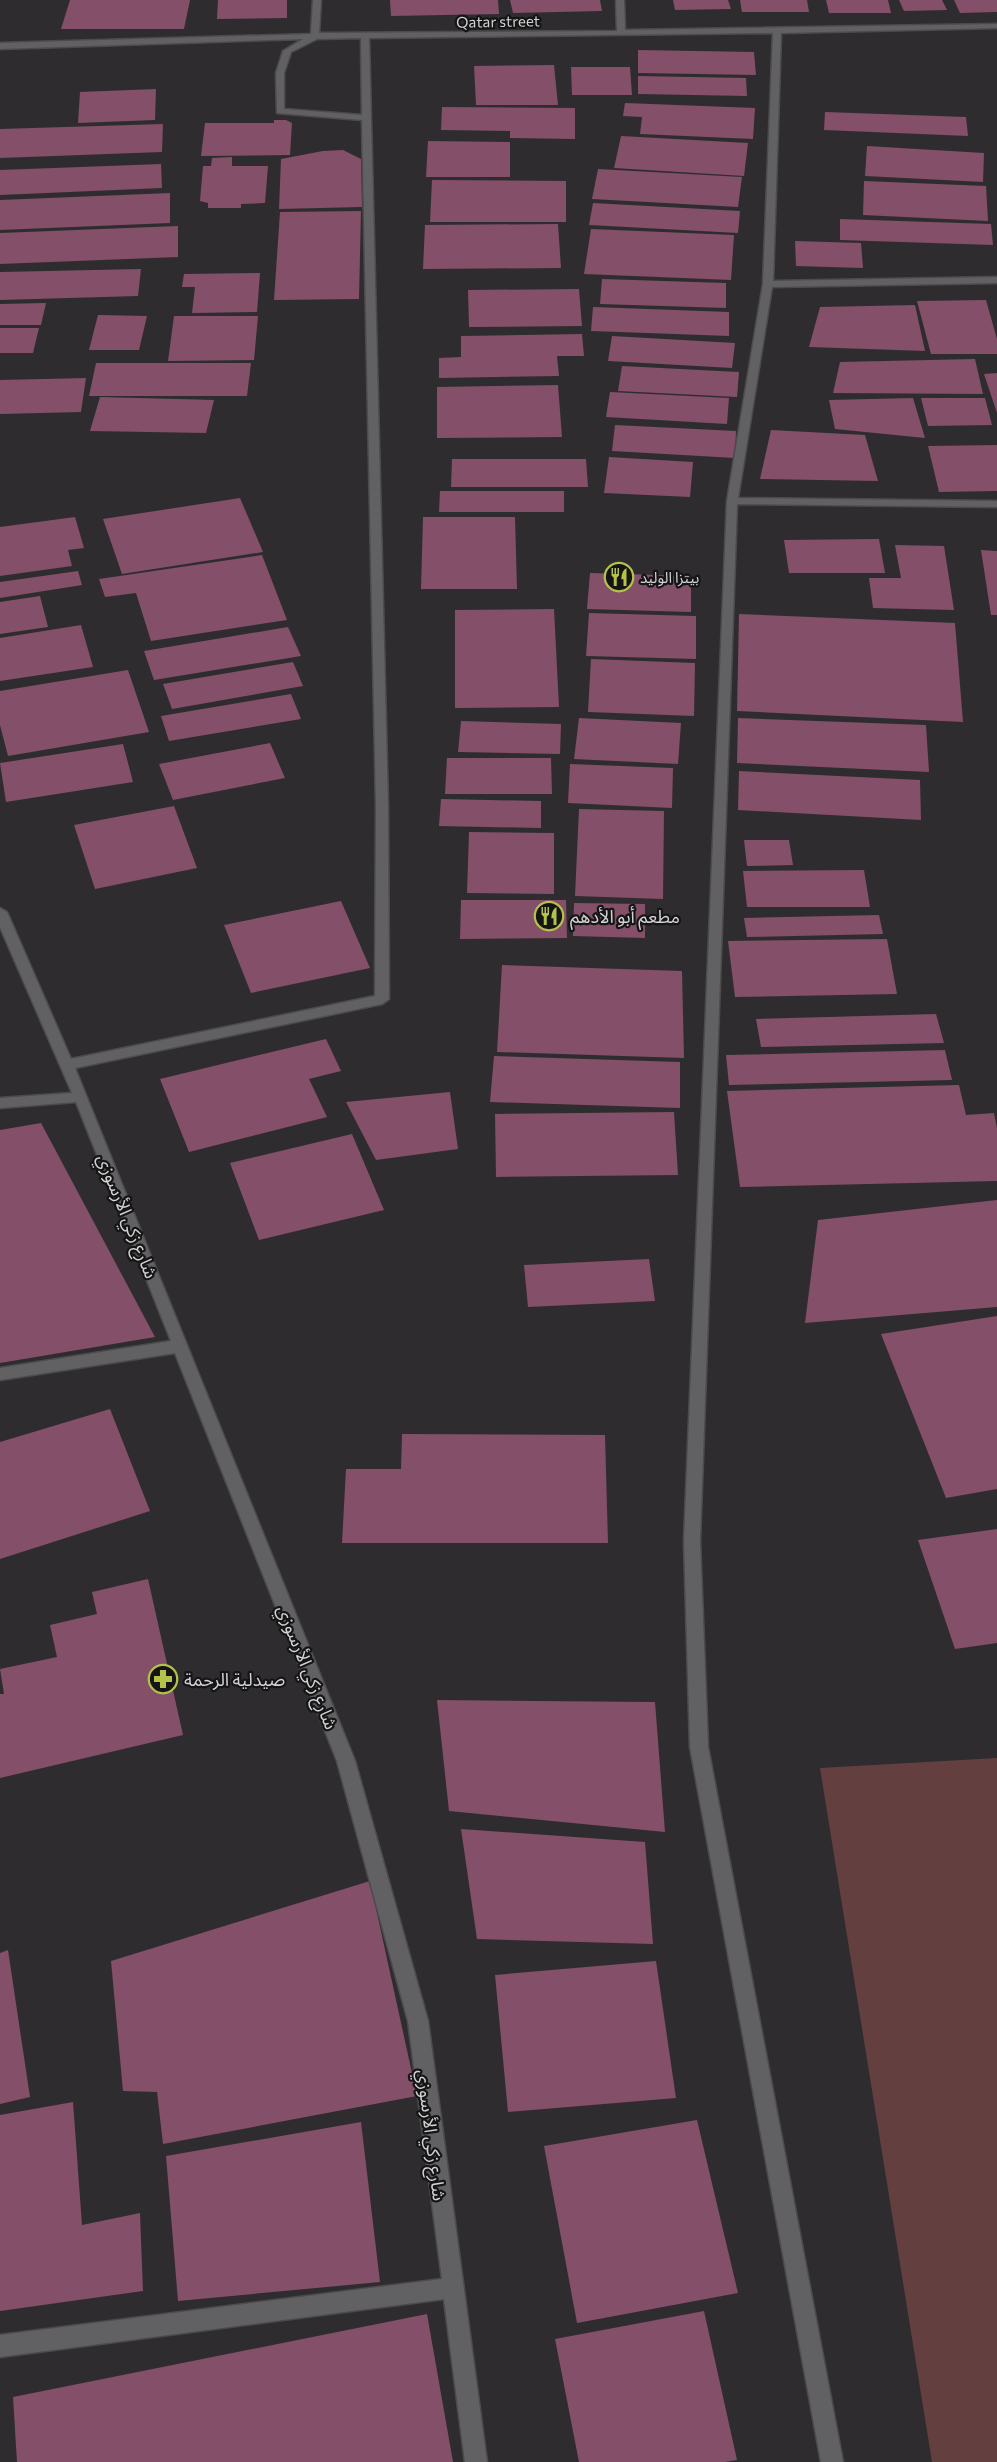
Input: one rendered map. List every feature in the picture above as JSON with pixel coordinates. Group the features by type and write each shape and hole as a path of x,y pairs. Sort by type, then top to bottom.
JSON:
{"street":[{"path":"317,0 315,36 287,51 280,73 280,111 366,118"},
{"path":"620,0 621,33"},
{"name":"Qatar street","path":"0,46 315,36 997,26"},
{"path":"777,30 768,284 732,501 692,1541 699,1747 832,2462"},
{"path":"66,1065 382,999 382,806 365,36"},
{"path":"768,284 997,280"},
{"path":"732,501 997,504"},
{"name":"شارع زكي الأرسوزي","path":"0,912 81,1096 346,1761 418,2020 451,2288 476,2462"},
{"path":"0,1103 81,1096"},
{"path":"0,1374 179,1346"},
{"path":"0,2346 451,2288"}],"shaded area":[{"path":"997,1758 997,2462 932,2462 820,1768"}],"building":[{"path":"70,0 190,0 184,29 61,29"},
{"path":"218,0 287,0 287,18 217,19"},
{"path":"390,0 498,0 499,14 391,16"},
{"path":"510,0 600,0 602,11 513,13"},
{"path":"673,0 728,0 731,9 675,10"},
{"path":"740,0 807,0 809,12 742,12"},
{"path":"826,0 888,0 891,13 829,13"},
{"path":"899,0 942,0 947,10 904,11"},
{"path":"954,0 997,0 997,12 960,13"},
{"path":"638,50 754,52 756,75 638,73"},
{"path":"554,65 558,105 476,105 474,66"},
{"path":"571,67 630,67 632,95 572,95"},
{"path":"638,76 746,78 747,96 638,94"},
{"path":"156,89 155,120 78,123 80,92"},
{"path":"625,103 755,108 753,139 640,134 642,117 623,116"},
{"path":"442,107 575,108 575,139 510,138 510,131 441,130"},
{"path":"825,112 966,117 968,136 824,130"},
{"path":"274,120 286,120 292,123 290,155 201,156 205,123 274,123"},
{"path":"163,124 162,152 0,158 0,129"},
{"path":"621,136 748,143 744,176 614,168"},
{"path":"428,141 510,142 510,177 426,177"},
{"path":"867,146 984,153 983,182 865,176"},
{"path":"343,150 361,159 362,207 279,209 281,159 323,151"},
{"path":"232,157 232,166 268,166 265,203 241,204 241,208 208,208 208,203 200,201 203,166 211,166 212,158"},
{"path":"161,164 162,188 0,195 0,170"},
{"path":"598,169 742,177 738,207 592,199"},
{"path":"432,180 566,181 566,222 430,222"},
{"path":"864,181 986,186 988,221 863,215"},
{"path":"170,193 170,223 0,230 0,200"},
{"path":"593,203 740,211 738,233 589,225"},
{"path":"361,211 359,299 274,300 280,212"},
{"path":"840,219 991,224 993,245 840,240"},
{"path":"558,224 561,268 423,269 425,225"},
{"path":"178,226 178,257 0,264 0,233"},
{"path":"591,229 734,235 731,280 584,274"},
{"path":"795,241 861,243 863,268 796,266"},
{"path":"141,269 138,296 0,300 0,272"},
{"path":"260,273 257,312 192,313 195,287 182,287 184,274"},
{"path":"602,279 726,283 726,308 600,304"},
{"path":"579,289 582,326 469,327 468,290"},
{"path":"986,300 997,339 997,354 931,354 917,301"},
{"path":"46,303 41,325 0,325 0,304"},
{"path":"915,305 925,351 809,347 820,307"},
{"path":"593,307 729,312 729,336 591,331"},
{"path":"98,315 147,316 139,350 89,350"},
{"path":"174,316 258,316 254,360 168,361"},
{"path":"0,328 39,328 33,353 0,353"},
{"path":"582,334 584,356 557,356 559,376 439,378 439,358 461,357 461,336"},
{"path":"612,336 735,343 732,368 608,361"},
{"path":"975,359 983,394 833,393 840,362"},
{"path":"96,363 251,363 247,396 89,396"},
{"path":"622,366 739,372 737,397 618,391"},
{"path":"997,373 997,413 984,374"},
{"path":"86,378 81,412 0,414 0,380"},
{"path":"558,385 562,437 437,438 437,387"},
{"path":"610,392 729,398 727,424 606,417"},
{"path":"100,397 214,400 206,433 90,431"},
{"path":"913,398 925,438 835,429 829,400"},
{"path":"921,398 985,398 992,425 928,426"},
{"path":"615,425 736,431 735,458 612,451"},
{"path":"771,430 865,435 878,481 760,479"},
{"path":"997,445 997,491 939,492 928,446"},
{"path":"609,457 693,462 690,497 604,493"},
{"path":"452,459 586,459 588,487 451,487"},
{"path":"440,491 564,491 564,512 439,512"},
{"path":"240,498 263,552 122,574 103,519"},
{"path":"75,517 84,548 68,550 72,566 0,576 0,527"},
{"path":"423,517 515,517 517,589 421,589"},
{"path":"879,539 885,573 789,573 784,540"},
{"path":"895,545 944,546 954,610 873,608 869,578 901,578"},
{"path":"981,550 997,551 997,615 991,615"},
{"path":"262,555 287,620 151,641 136,593 105,597 99,579"},
{"path":"78,571 82,585 0,598 0,582"},
{"path":"590,573 691,576 691,612 587,609"},
{"path":"40,596 48,627 0,634 0,602"},
{"path":"554,609 559,707 455,708 455,610"},
{"path":"589,613 696,616 696,659 586,656"},
{"path":"739,614 955,623 963,722 737,711"},
{"path":"81,625 93,667 0,681 0,638"},
{"path":"288,627 301,656 154,680 144,651"},
{"path":"591,659 695,663 694,716 588,712"},
{"path":"293,662 303,686 172,709 163,684"},
{"path":"128,670 149,732 8,756 0,725 0,691"},
{"path":"291,694 301,719 169,741 161,716"},
{"path":"579,718 681,723 678,764 574,759"},
{"path":"738,718 926,725 929,772 737,763"},
{"path":"461,721 561,724 560,754 458,752"},
{"path":"270,743 285,778 173,800 159,764"},
{"path":"123,744 133,782 6,802 0,763"},
{"path":"447,758 551,758 552,794 445,794"},
{"path":"570,764 673,768 672,808 568,803"},
{"path":"739,771 920,780 921,820 738,810"},
{"path":"441,799 541,801 541,828 439,826"},
{"path":"174,806 197,868 95,889 74,825"},
{"path":"579,809 664,811 663,899 575,896"},
{"path":"469,832 554,833 554,894 467,893"},
{"path":"744,840 789,840 793,865 747,866"},
{"path":"864,870 870,907 747,907 743,871"},
{"path":"461,900 566,900 567,938 460,939"},
{"path":"341,901 370,968 251,993 224,925"},
{"path":"574,903 645,904 645,938 573,936"},
{"path":"879,915 883,934 747,937 744,918"},
{"path":"887,939 897,994 735,997 728,941"},
{"path":"502,965 682,971 684,1058 497,1052"},
{"path":"936,1014 944,1043 761,1047 756,1019"},
{"path":"326,1039 341,1071 309,1079 327,1117 189,1152 160,1079"},
{"path":"945,1050 952,1080 729,1085 726,1055"},
{"path":"494,1056 680,1062 680,1108 490,1102"},
{"path":"959,1085 966,1115 994,1113 997,1128 997,1181 740,1187 727,1091"},
{"path":"450,1092 458,1149 376,1160 346,1102"},
{"path":"674,1112 678,1175 496,1177 495,1114"},
{"path":"41,1123 155,1337 0,1363 0,1130"},
{"path":"352,1134 384,1210 259,1240 230,1163"},
{"path":"997,1200 997,1307 805,1323 818,1220"},
{"path":"649,1259 655,1301 528,1307 524,1265"},
{"path":"997,1316 997,1489 946,1498 881,1334"},
{"path":"110,1409 150,1511 0,1559 0,1442"},
{"path":"402,1434 605,1435 608,1543 342,1543 346,1469 401,1469"},
{"path":"997,1529 997,1643 955,1649 918,1540"},
{"path":"148,1579 183,1735 0,1778 0,1694 4,1694 0,1669 57,1657 50,1625 97,1614 92,1592"},
{"path":"437,1700 655,1702 665,1832 449,1811"},
{"path":"461,1829 645,1842 653,1944 477,1939"},
{"path":"370,1881 417,2096 163,2144 157,2092 123,2091 111,1961"},
{"path":"8,1950 30,2097 0,2104 0,1953"},
{"path":"656,1961 676,2098 508,2112 495,1975"},
{"path":"73,2102 82,2225 140,2213 143,2291 0,2311 0,2115"},
{"path":"697,2120 738,2293 577,2323 544,2146"},
{"path":"361,2122 380,2282 178,2301 166,2156"},
{"path":"704,2311 737,2460 725,2462 579,2462 555,2339"},
{"path":"427,2314 453,2462 17,2462 13,2397"}],"place":[{"name":"بيتزا الوليد","path":"619,577"},
{"name":"مطعم أبو الأدهم","path":"549,916"},
{"name":"صيدلية الرحمة","path":"163,1679"}]}
